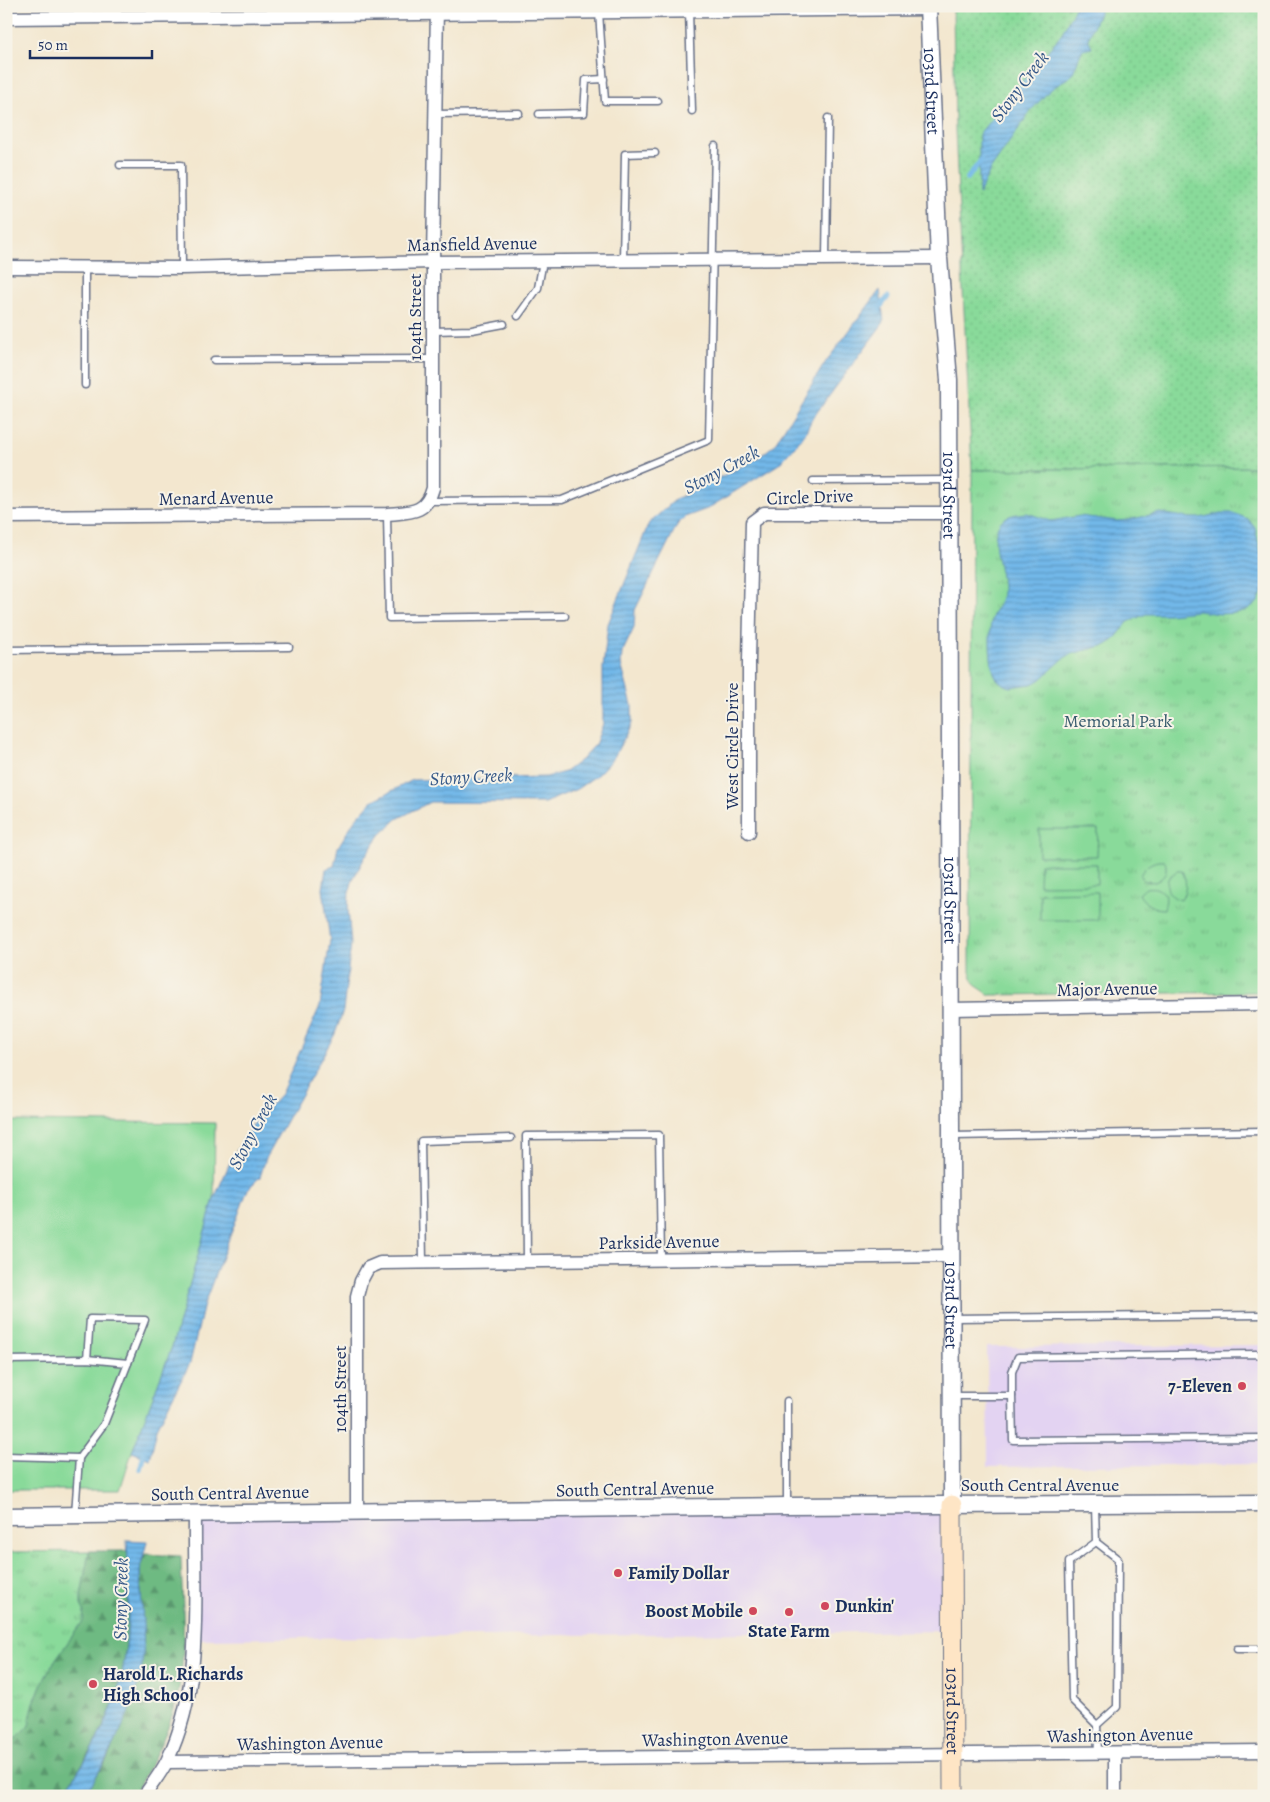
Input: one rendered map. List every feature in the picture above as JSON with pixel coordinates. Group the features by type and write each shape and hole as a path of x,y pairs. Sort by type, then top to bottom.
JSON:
{"main road":[{"name":"103rd Street","path":"952,1505 953,1796"}],"street":[{"path":"6,18 89,12 599,11 671,9 689,11 802,8 928,8"},
{"name":"103rd Street","path":"928,8 939,258 948,380 950,480 952,1505"},
{"name":"104th Street","path":"426,504 433,488 433,262 437,10"},
{"name":"Mansfield Avenue","path":"6,267 182,268 433,262 939,258"},
{"name":"Menard Avenue","path":"6,517 387,514 415,511 426,504"},
{"name":"Circle Drive","path":"749,660 752,522 758,517 764,513 949,513"},
{"name":"West Circle Drive","path":"749,660 749,832"},
{"name":"Major Avenue","path":"951,1009 1264,1004"},
{"name":"Parkside Avenue","path":"368,1268 380,1263 423,1262 952,1256"},
{"name":"104th Street","path":"357,1512 357,1296 361,1281 368,1268"},
{"name":"South Central Avenue","path":"6,1516 787,1506 1264,1503"},
{"path":"144,1796 167,1762 186,1711 195,1648 194,1514"},
{"name":"Washington Avenue","path":"167,1762 1264,1751"},
{"path":"1114,1796 1115,1753"}],"lane":[{"path":"599,11 605,101 658,101"},
{"path":"689,11 692,111"},
{"path":"539,114 584,113 586,80 604,79"},
{"path":"435,114 519,114"},
{"path":"826,258 828,118"},
{"path":"426,504 562,500 709,440 715,146"},
{"path":"623,260 625,154 655,153"},
{"path":"120,165 181,165 182,268"},
{"path":"518,316 538,288 543,261"},
{"path":"85,268 85,385"},
{"path":"433,331 472,330 504,324"},
{"path":"214,360 433,359"},
{"path":"813,481 950,480"},
{"path":"387,514 388,618 565,616"},
{"path":"6,650 289,648"},
{"path":"951,1136 1264,1131"},
{"path":"527,1261 526,1136 659,1135 661,1259"},
{"path":"423,1262 421,1141 511,1138"},
{"path":"952,1318 1264,1315"},
{"path":"75,1515 79,1458 104,1424 145,1320 90,1319 87,1359"},
{"path":"1264,1356 1246,1354 1018,1357 1012,1372 1013,1440 1264,1438"},
{"path":"6,1360 87,1359 128,1363"},
{"path":"952,1396 1012,1396"},
{"path":"787,1401 787,1506"},
{"path":"6,1456 79,1458"},
{"path":"1095,1504 1096,1542"},
{"path":"1096,1542 1118,1559 1117,1707 1097,1725"},
{"path":"1096,1542 1069,1562 1072,1700 1097,1725 1098,1753"},
{"path":"1236,1649 1264,1649"}],"shaded area":[{"path":"1264,1345 1264,1464 988,1467 987,1347"},
{"path":"952,1505 953,1631 195,1639 195,1514"}],"green space":[{"path":"953,6 1264,6 1264,467 972,470 955,130"},
{"name":"Memorial Park","path":"1264,467 1264,992 990,995 975,985 970,972 972,470"},
{"path":"1039,829 1098,829 1097,856 1039,856"},
{"path":"1158,861 1165,861 1166,871 1163,876 1155,882 1145,881 1140,876 1143,871 1149,865"},
{"path":"1040,864 1097,864 1097,884 1039,885"},
{"path":"1177,871 1182,871 1185,878 1185,889 1181,900 1173,897 1167,888 1169,877"},
{"path":"1146,888 1156,888 1161,891 1166,900 1164,909 1153,907 1144,901 1139,894"},
{"path":"1098,892 1098,920 1040,920 1040,893"},
{"path":"6,1121 215,1123 214,1199 172,1347 132,1452 120,1490 6,1490"},
{"path":"89,1551 128,1551 126,1648 115,1698 91,1749 61,1796 6,1796 6,1743 18,1737 29,1725 33,1705 41,1685 55,1660 83,1621 81,1595"},
{"path":"89,1551 81,1595 81,1605 84,1611 83,1621 55,1660 41,1685 33,1705 29,1725 18,1737 6,1743 6,1552"},
{"path":"145,1554 181,1556 183,1645 180,1681 174,1711 153,1761 133,1796 84,1796 107,1759 125,1719 143,1644 140,1567"}],"water":[{"path":"1076,6 1102,6 1088,38 1092,48 1082,50 1072,75 1050,90 1032,109 990,170 979,194 979,134 1061,35"},
{"path":"880,290 884,322 812,419 803,437 779,464 707,509 685,517 677,525 635,610 634,628 622,653 621,664 632,705 632,723 614,757 597,775 577,789 544,803 430,802 397,819 380,835 365,857 353,879 349,893 348,909 351,944 343,1011 335,1034 267,1155 260,1177 248,1189 204,1304 190,1363 157,1428 150,1459 132,1452 172,1347 214,1199 232,1158 251,1127 281,1094 320,1006 330,941 323,889 326,869 334,866 338,847 354,821 372,801 413,780 546,777 565,772 581,760 595,745 603,724 603,668 608,624 649,523 676,499 757,459 774,445 825,363"},
{"path":"1027,513 1051,521 1080,516 1117,521 1160,513 1200,518 1221,513 1233,513 1248,519 1255,528 1264,566 1264,588 1258,602 1245,611 1220,614 1198,611 1146,614 1128,622 1114,640 1106,645 1071,654 1040,680 1031,684 1010,687 997,679 994,674 991,657 991,621 1001,599 1002,591 1002,580 995,541 998,526 1003,519"},
{"path":"127,1540 147,1541 140,1570 144,1643 139,1682 120,1733 85,1795 61,1796 101,1733 109,1716 120,1680 126,1647 128,1617"}],"waterway":[{"name":"Stony Creek","path":"967,179 981,160"},
{"name":"Stony Creek","path":"878,310 888,297"},
{"name":"Stony Creek","path":"140,1469 145,1449"}],"place":[{"name":"7-Eleven","path":"1242,1386"},
{"name":"Family Dollar","path":"618,1573"},
{"name":"Dunkin'","path":"825,1606"},
{"name":"Boost Mobile","path":"753,1611"},
{"name":"State Farm","path":"789,1612"},
{"name":"Harold L. Richards High School","path":"93,1684"}]}
